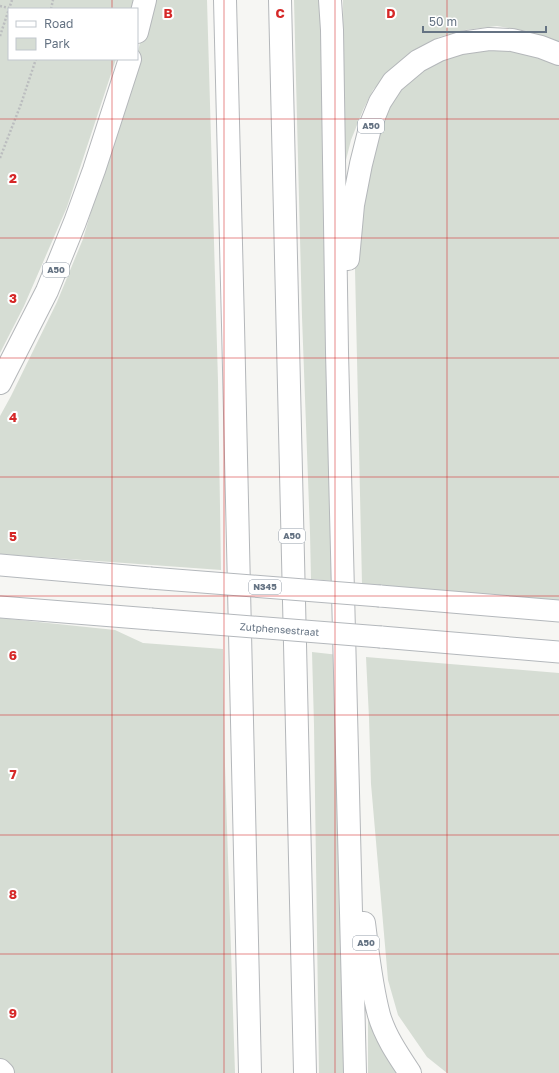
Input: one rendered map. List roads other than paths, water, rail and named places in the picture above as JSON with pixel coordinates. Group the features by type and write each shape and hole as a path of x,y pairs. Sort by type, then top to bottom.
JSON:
{"highway":[{"path":"138,27 144,0"},
{"path":"225,0 234,332 250,1073"},
{"name":"A50","path":"280,0 305,1073"},
{"name":"A50","path":"330,0 332,30 337,352 355,1073"},
{"name":"A50","path":"337,352 353,205 358,178 371,124 380,102 393,82 418,61 438,50 461,42 489,39 512,40 542,47 559,54"},
{"name":"A50","path":"0,383 47,291 75,222 94,170 130,60"},
{"name":"A50","path":"349,805 371,982 380,1017 394,1049 410,1073"},
{"path":"0,1070 3,1073"}],"main road":[{"name":"N345","path":"0,566 559,611"},
{"name":"Zutphensestraat","path":"0,607 559,652"}]}
